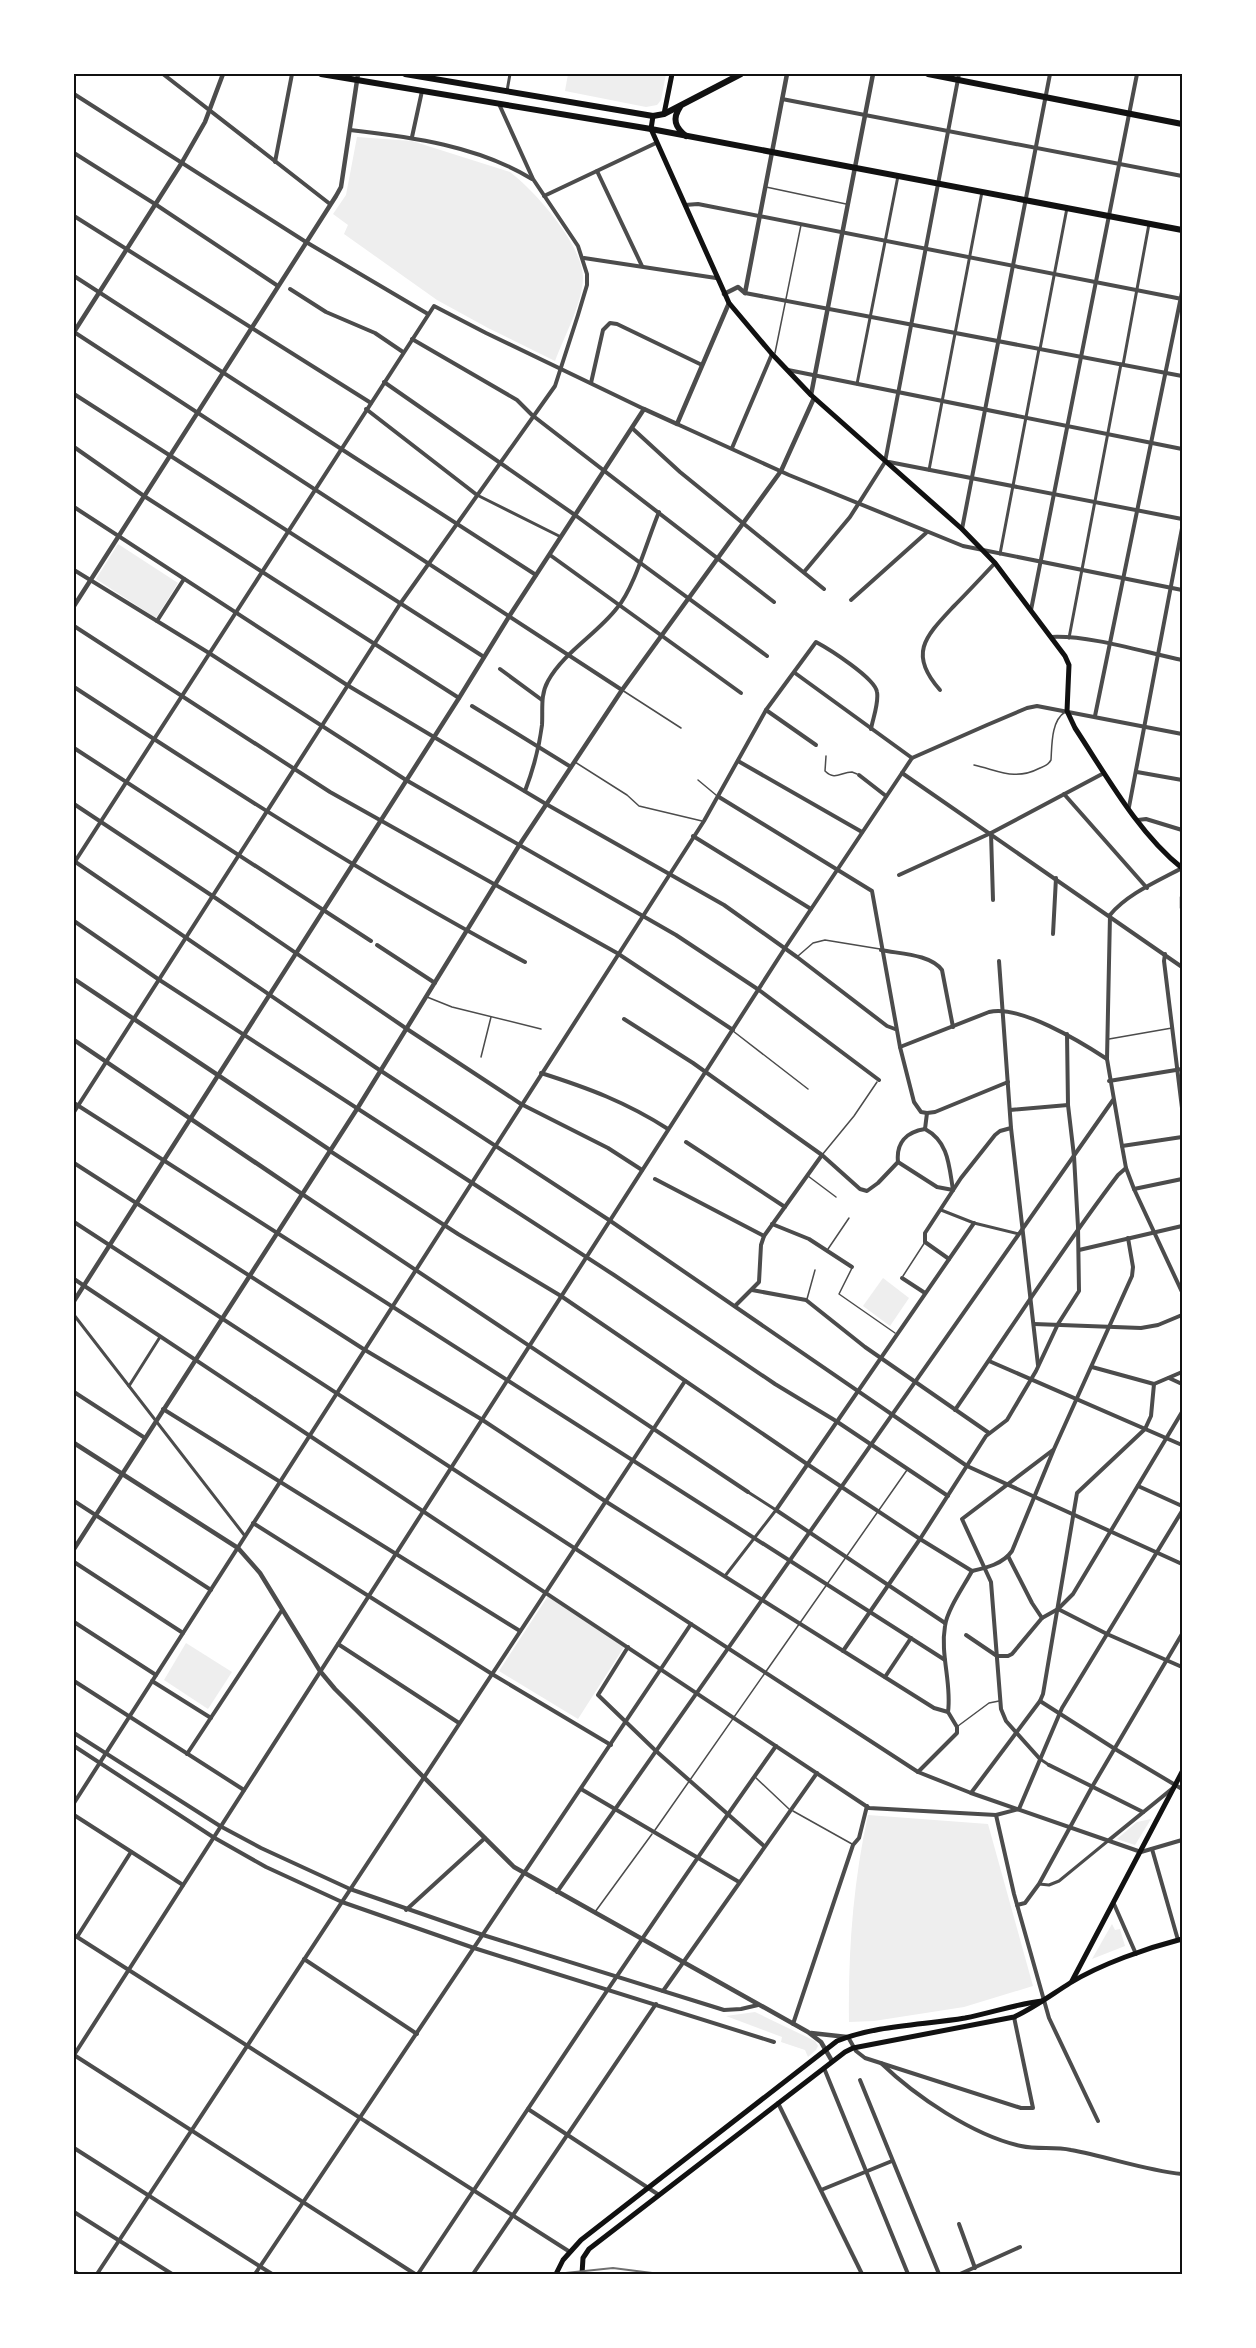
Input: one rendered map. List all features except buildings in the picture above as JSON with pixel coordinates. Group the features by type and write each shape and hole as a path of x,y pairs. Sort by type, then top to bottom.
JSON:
{"main road":[{"path":"321,74 358,77 422,91 651,129 1182,230"},
{"path":"405,74 423,75 653,116 664,114 741,74"},
{"path":"664,114 672,74"},
{"path":"928,74 959,76 1045,97 1182,124"},
{"path":"683,104 675,121 676,126 686,136"},
{"path":"653,116 651,129 656,143 729,303 812,396 962,529 994,563 1065,656 1069,665 1067,711 1075,728 1138,820 1162,850 1182,868"},
{"path":"1071,1982 1142,1852 1182,1772"},
{"path":"582,2274 583,2258 590,2249 832,2061 854,2048 964,2029 1014,2017 1044,2001 1071,1982 1136,1954 1180,1940"},
{"path":"556,2274 581,2240 826,2049 848,2037 966,2017 1027,2002 1044,2001"}],"street":[{"path":"163,74 330,204"},
{"path":"223,74 210,110 181,164 74,332 570,654 621,690"},
{"path":"275,162 292,74"},
{"path":"507,91 510,74"},
{"path":"745,293 787,74"},
{"path":"74,1550 357,1109 546,804 621,690 781,471 812,396 826,308 873,74"},
{"path":"962,529 1050,74"},
{"path":"1031,610 1137,74"},
{"path":"804,572 858,504 885,462 959,76"},
{"path":"74,606 341,187 358,77"},
{"path":"412,137 422,91"},
{"path":"74,94 306,242 428,314"},
{"path":"782,99 1182,176"},
{"path":"74,1112 75,1104 239,855 400,604 532,415 551,393 587,285 587,274 584,258 533,179 499,104"},
{"path":"350,130 412,137 486,157 533,179"},
{"path":"544,196 656,143"},
{"path":"74,153 279,286"},
{"path":"597,171 642,267"},
{"path":"857,384 898,177"},
{"path":"929,470 982,192"},
{"path":"684,205 698,204 1182,299"},
{"path":"1000,554 1067,208"},
{"path":"74,216 371,403"},
{"path":"1069,638 1149,224"},
{"path":"584,258 717,278"},
{"path":"74,276 536,575"},
{"path":"724,294 738,287 745,293 1182,376"},
{"path":"290,289 326,312 375,333 404,352"},
{"path":"1095,716 1182,292"},
{"path":"677,424 729,303"},
{"path":"1182,590 963,546 926,532 781,471 644,409 434,306 74,862 381,1070 609,1220 968,1466 1182,1564"},
{"path":"591,383 603,330 610,323 644,336 702,365"},
{"path":"412,339 517,400 532,415 774,602"},
{"path":"732,448 773,355"},
{"path":"787,370 1182,449"},
{"path":"384,382 575,515 767,656"},
{"path":"74,394 484,657"},
{"path":"74,1300 510,615 644,409"},
{"path":"366,410 477,495 561,537"},
{"path":"632,428 680,472 824,589"},
{"path":"74,447 144,496 459,698"},
{"path":"885,462 1182,519"},
{"path":"74,507 347,685 525,792 724,905 785,948 887,1026 896,1029"},
{"path":"525,792 539,747 542,700 548,680 570,654 620,606 659,512"},
{"path":"1129,807 1182,528"},
{"path":"851,600 926,532"},
{"path":"550,555 741,693"},
{"path":"940,690 927,676 923,665 925,642 935,627 994,563"},
{"path":"74,570 209,653 406,780 676,934 759,990 879,1080"},
{"path":"157,621 184,579"},
{"path":"74,626 293,769 380,821 617,953 733,1030"},
{"path":"1050,638 1063,637 1182,660"},
{"path":"74,1803 668,873 704,821 766,710 816,642 834,653 874,685 878,693 871,729"},
{"path":"500,669 542,700"},
{"path":"795,673 912,758"},
{"path":"74,687 266,812 466,931 525,962"},
{"path":"472,706 571,767"},
{"path":"776,1746 696,1857 417,2274 74,2055 609,1220 785,948 912,758 1027,708 1037,706 1182,734"},
{"path":"766,710 816,746"},
{"path":"74,748 371,941"},
{"path":"738,761 862,832"},
{"path":"1137,772 1182,780"},
{"path":"902,773 1182,967"},
{"path":"899,875 991,833 1104,773"},
{"path":"859,775 886,796"},
{"path":"1064,794 1147,888"},
{"path":"719,797 874,894 881,950 896,1029 914,1102 921,1112 935,1112 1008,1082"},
{"path":"74,804 521,1104 608,1148 642,1170"},
{"path":"1138,820 1146,819 1182,830"},
{"path":"991,833 993,900"},
{"path":"693,836 811,909"},
{"path":"1182,868 1147,888 1115,909 1110,915 1107,1059 1109,1081 1126,1168 1182,1292"},
{"path":"1053,934 1056,878"},
{"path":"1182,897 1182,908"},
{"path":"74,921 158,979 948,1496"},
{"path":"377,945 435,982"},
{"path":"881,950 929,960 942,970 953,1027"},
{"path":"1165,954 1164,961 1180,1069 1182,1108"},
{"path":"999,961 1011,1128 1038,1366"},
{"path":"74,979 444,1225 561,1296 807,1464 920,1539 972,1570 985,1568 1008,1556 1132,1276 1133,1267 1128,1239"},
{"path":"900,1047 988,1012 1002,1010 1047,1025 1107,1059"},
{"path":"624,1020 706,1072 822,1155 860,1189 867,1191 873,1188 898,1162 899,1146 908,1134 925,1129 934,1134 945,1148 954,1190"},
{"path":"843,1651 989,1433 1007,1419 1031,1380 1058,1324 1079,1291 1080,1250 1068,1105 1066,1035"},
{"path":"74,1040 945,1623"},
{"path":"1109,1081 1180,1069"},
{"path":"541,1073 613,1097 638,1109 668,1129"},
{"path":"557,1892 1113,1100"},
{"path":"75,1104 945,1660"},
{"path":"1010,1110 1068,1105"},
{"path":"925,1129 927,1113"},
{"path":"949,1259 925,1242 926,1233 954,1190 995,1135 1011,1128"},
{"path":"1122,1146 1182,1137"},
{"path":"686,1142 785,1208"},
{"path":"735,1306 759,1282 761,1245 764,1236 822,1155"},
{"path":"898,1162 937,1187 954,1190"},
{"path":"74,1163 365,1350 481,1419 605,1501 800,1624 934,1708 948,1712"},
{"path":"955,1410 1032,1299 1078,1227 1126,1168"},
{"path":"655,1179 764,1236"},
{"path":"1134,1189 1182,1179"},
{"path":"941,1210 974,1223 1019,1234"},
{"path":"74,1222 918,1772 971,1793 1142,1852 1182,1840"},
{"path":"725,1576 776,1510 974,1223"},
{"path":"772,1224 809,1239 852,1267"},
{"path":"1080,1250 1182,1226"},
{"path":"902,1278 925,1293"},
{"path":"74,1279 867,1806 879,1809 996,1815 1019,1809"},
{"path":"752,1290 806,1300 880,1358 989,1433"},
{"path":"74,1315 245,1536"},
{"path":"1034,1323 1150,1327 1182,1315"},
{"path":"129,1386 160,1336"},
{"path":"989,1361 1182,1445"},
{"path":"1092,1367 1154,1384 1182,1372"},
{"path":"1168,1378 1182,1384"},
{"path":"96,2274 423,1776 522,1632 574,1548 685,1381"},
{"path":"971,1793 1040,1701 1046,1684 1073,1514 1080,1489 1145,1429 1151,1416 1154,1384"},
{"path":"74,1392 145,1438"},
{"path":"164,1409 522,1632"},
{"path":"966,1635 998,1656 1008,1656 1042,1618 1058,1609 1073,1594 1182,1412"},
{"path":"74,1443 247,1556 320,1671 334,1689 503,1857 524,1874 808,2032 826,2049 832,2061"},
{"path":"1054,1449 962,1519 971,1543 991,1582 998,1656 999,1701 1003,1715 1040,1759 1143,1812"},
{"path":"1138,1486 1182,1506"},
{"path":"74,1501 211,1590"},
{"path":"1019,1809 1059,1714 1182,1511"},
{"path":"253,1524 610,1745"},
{"path":"1008,1556 1032,1604 1042,1618"},
{"path":"74,1562 183,1632"},
{"path":"918,1772 957,1733 957,1727 948,1712 945,1623 972,1570"},
{"path":"1058,1609 1107,1634 1182,1667"},
{"path":"187,1754 282,1610"},
{"path":"74,1622 156,1675"},
{"path":"255,2274 691,1624"},
{"path":"1017,1905 1025,1903 1039,1884 1092,1787 1182,1634"},
{"path":"885,1677 911,1638"},
{"path":"338,1644 459,1724"},
{"path":"628,1647 598,1695 690,1781 765,1846"},
{"path":"74,1681 244,1790"},
{"path":"152,1681 211,1718"},
{"path":"1040,1701 1182,1789"},
{"path":"74,1733 220,1826 261,1848 350,1889 483,1935 724,2010 758,2005"},
{"path":"74,1746 213,1837 296,1882 342,1902 474,1948 774,2042"},
{"path":"663,1991 817,1773"},
{"path":"1039,1884 1049,1885 1059,1881 1176,1785"},
{"path":"581,1789 739,1882"},
{"path":"793,2024 853,1845 859,1838 867,1806"},
{"path":"74,1815 183,1885"},
{"path":"996,1815 1017,1905 1051,2025 1098,2121"},
{"path":"406,1910 485,1838"},
{"path":"1152,1849 1180,1940"},
{"path":"131,1852 75,1936 570,2252"},
{"path":"1114,1904 1136,1954"},
{"path":"304,1959 417,2034"},
{"path":"472,2274 656,2004"},
{"path":"808,2032 848,2037 861,2056 1021,2108 1033,2108 1014,2017"},
{"path":"880,2063 909,2089 936,2106 977,2129 1017,2146 1041,2150 1072,2150 1149,2169 1182,2174"},
{"path":"824,2068 908,2274"},
{"path":"860,2080 939,2274"},
{"path":"778,2103 862,2274"},
{"path":"528,2109 659,2195"},
{"path":"74,2148 272,2274"},
{"path":"820,2190 892,2161"},
{"path":"74,2212 172,2274"},
{"path":"959,2224 975,2268"},
{"path":"960,2274 1020,2247"},
{"path":"74,2271 78,2274"}],"lane":[{"path":"766,187 847,204"},
{"path":"773,355 801,224"},
{"path":"621,690 681,728"},
{"path":"974,765 1018,775 1026,775 1048,765 1051,760 1056,723 1067,711"},
{"path":"825,756 825,771 830,775 836,777 852,772 859,775"},
{"path":"575,761 627,795 639,806 704,821"},
{"path":"698,780 719,797"},
{"path":"797,957 813,943 825,940 881,950"},
{"path":"427,997 442,1004 541,1029"},
{"path":"481,1057 492,1016"},
{"path":"1108,1039 1173,1028"},
{"path":"733,1030 808,1089"},
{"path":"822,1155 854,1116 879,1080"},
{"path":"807,1176 837,1197"},
{"path":"827,1250 849,1218"},
{"path":"902,1278 925,1242"},
{"path":"852,1267 839,1294 896,1335"},
{"path":"806,1300 815,1270"},
{"path":"594,1913 735,1718 908,1469"},
{"path":"957,1727 989,1703 999,1701"},
{"path":"754,1777 789,1810 853,1845"}],"shaded area":[{"path":"568,74 666,74 661,100 657,105 646,107 565,91"},
{"path":"357,137 412,141 510,172 544,205 575,249 583,277 577,308 555,361 437,300 344,234 348,225 333,214 346,195"},
{"path":"118,544 178,583 156,618 96,579"},
{"path":"883,1278 909,1298 890,1326 863,1306"},
{"path":"548,1596 624,1647 578,1719 499,1671"},
{"path":"186,1643 232,1672 208,1709 164,1680"},
{"path":"868,1815 988,1824 1033,1986 964,2007 874,2021 849,2022 852,1918"},
{"path":"1151,1819 1135,1845 1117,1839 1137,1822"},
{"path":"1112,1924 1115,1930 1120,1929 1125,1946 1092,1959"},
{"path":"755,2012 815,2041 818,2046 816,2050 808,2057 805,2050 781,2042 782,2037 726,2016"}],"railway":[{"path":"556,2274 613,2268 660,2274"}]}
